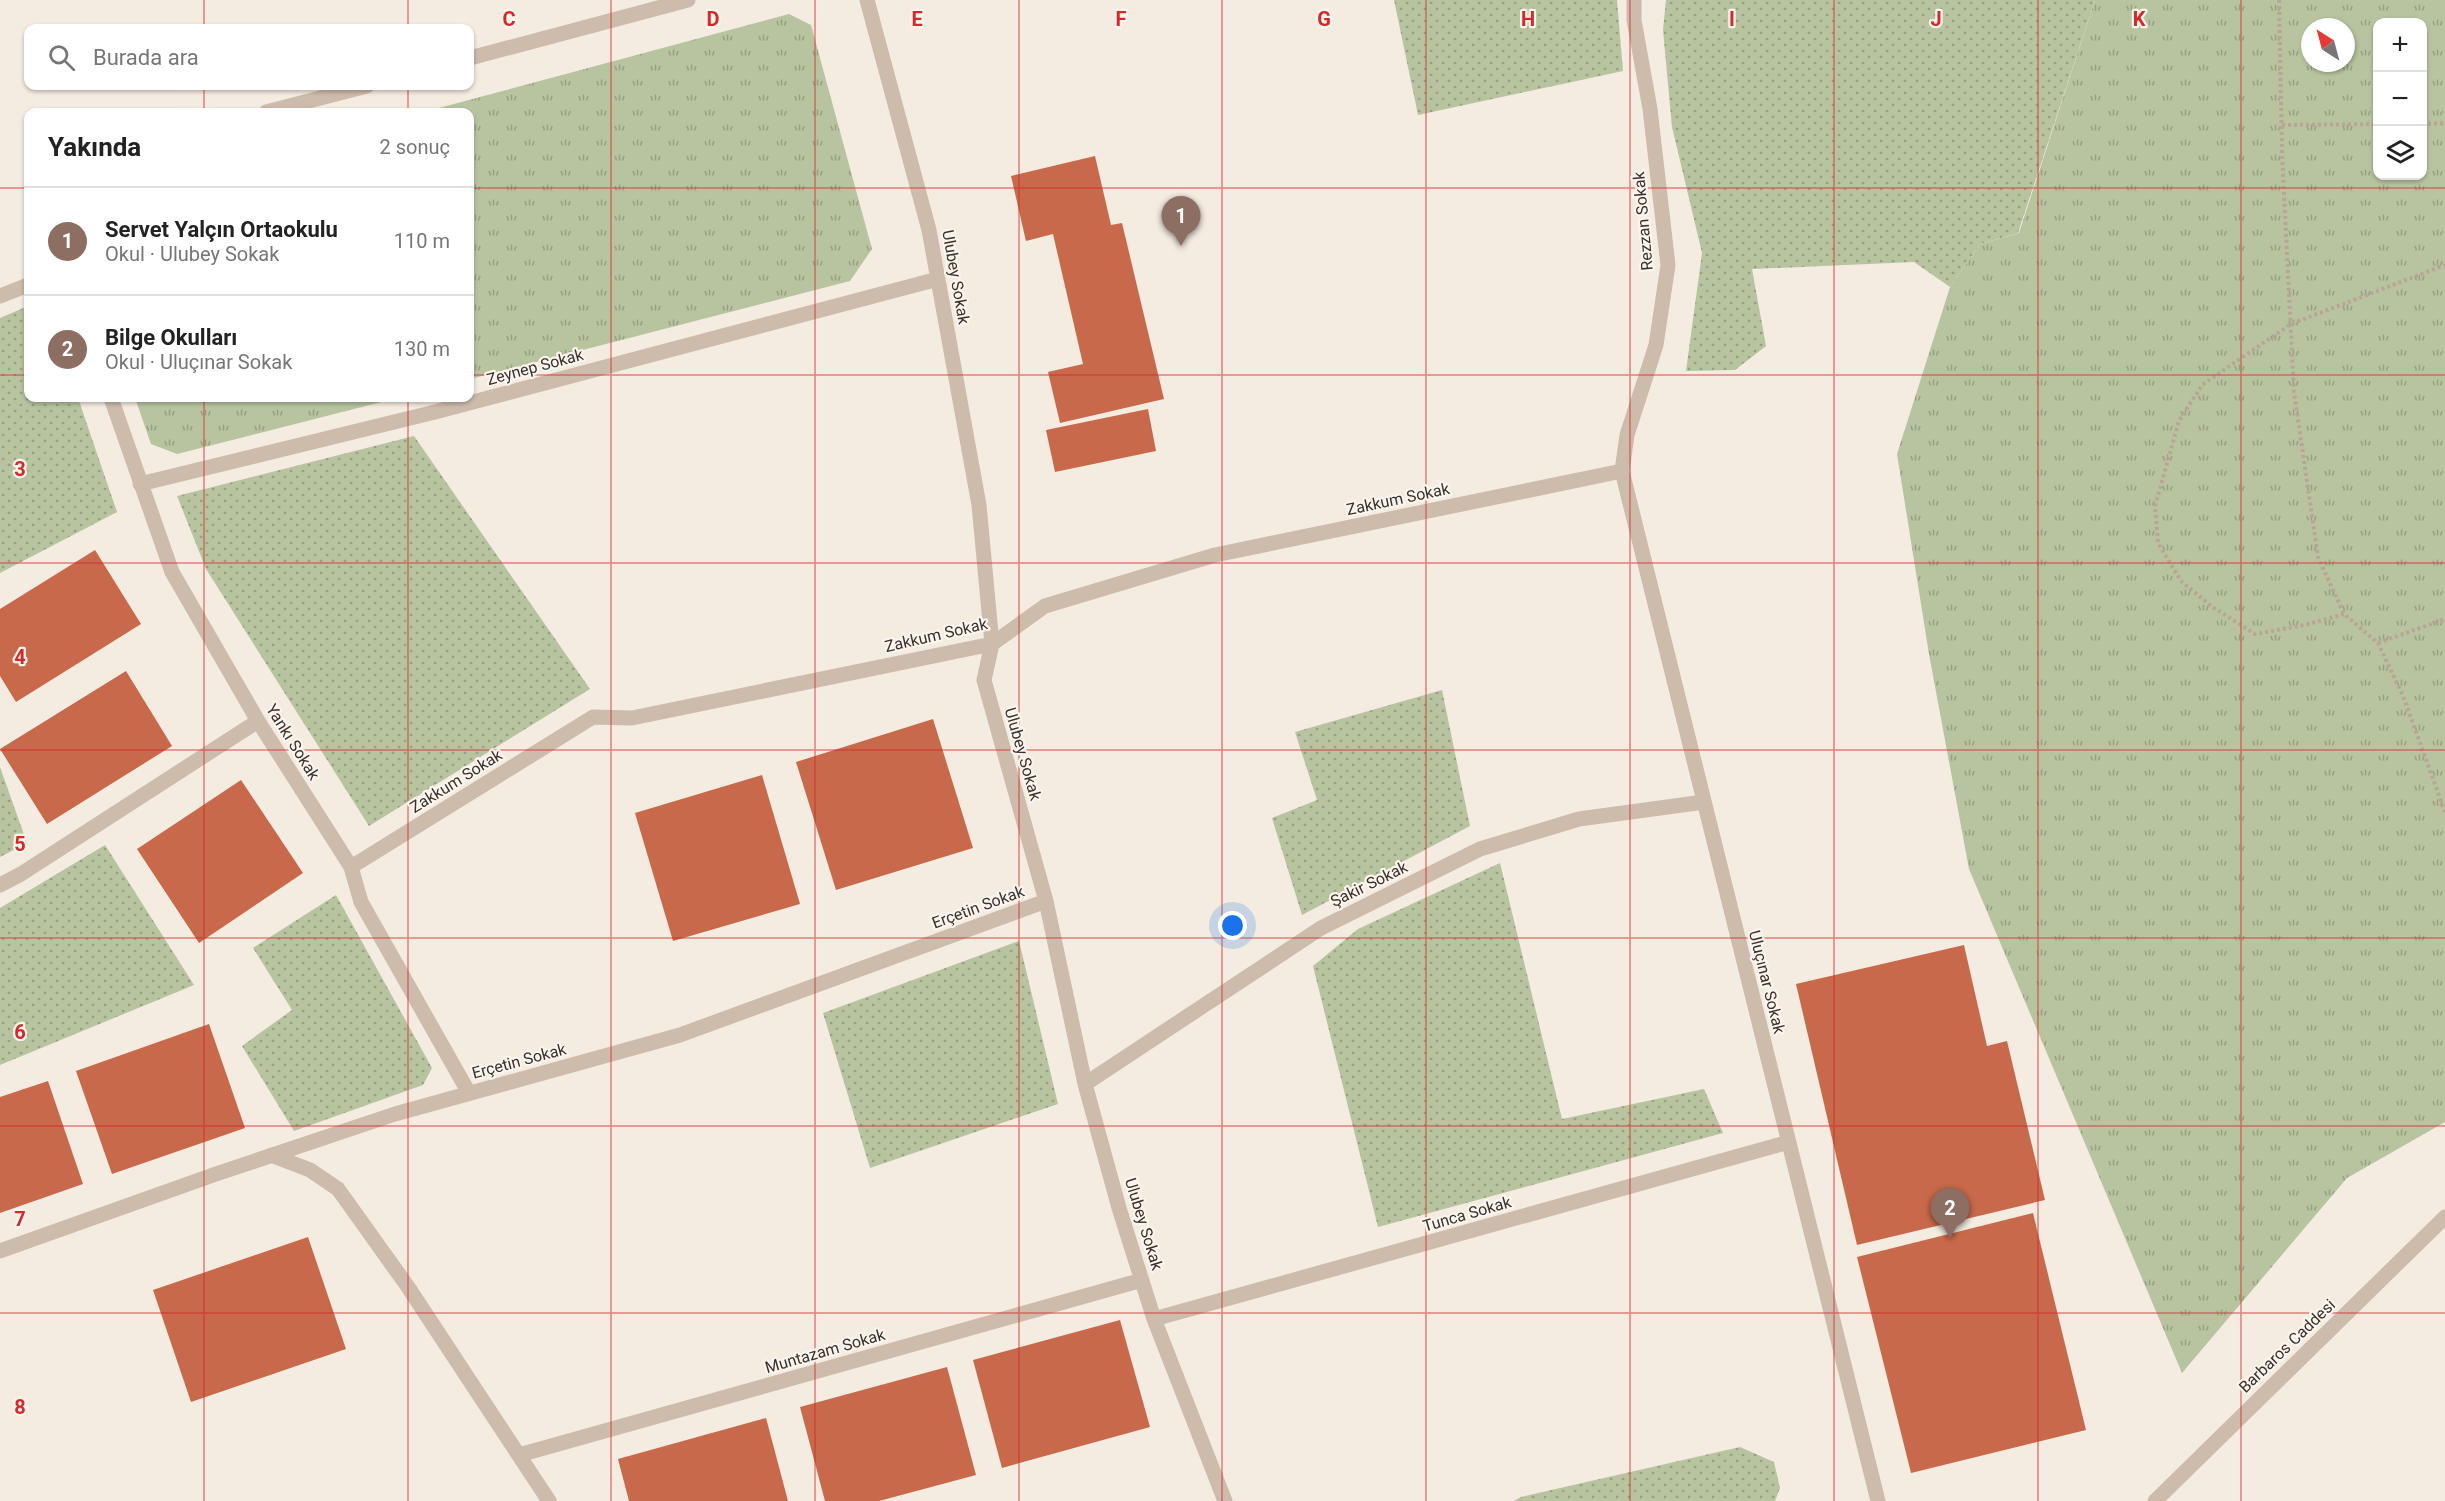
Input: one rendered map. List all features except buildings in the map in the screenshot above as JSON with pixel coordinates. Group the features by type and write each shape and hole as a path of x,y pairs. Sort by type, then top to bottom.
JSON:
{"street":[{"path":"474,57 688,0"},
{"name":"Ulubey Sokak","path":"867,0 929,230 979,505 992,644 984,680 1046,901 1085,1084 1142,1281 1154,1319 1225,1501"},
{"name":"Rezzan Sokak","path":"1622,471 1627,435 1656,345 1668,265 1650,109 1634,20 1634,0"},
{"path":"282,108 351,90"},
{"name":"Zeynep Sokak","path":"140,484 425,415 938,279"},
{"path":"0,296 24,287"},
{"name":"Yankı Sokak","path":"112,402 172,572 258,721 351,867 361,902 469,1093"},
{"name":"Zakkum Sokak","path":"351,867 593,717 632,718 992,644 1045,606 1215,555 1622,471"},
{"name":"Uluçınar Sokak","path":"1622,471 1878,1501"},
{"path":"0,885 21,874 258,721"},
{"name":"Şakir Sokak","path":"1085,1084 1321,928 1480,849 1579,819 1704,802"},
{"name":"Erçetin Sokak","path":"0,1251 271,1155 395,1114 680,1035 1046,901"},
{"name":"Tunca Sokak","path":"1154,1319 1789,1143"},
{"path":"271,1155 310,1170 338,1189 408,1287 549,1501"},
{"name":"Barbaros Caddesi","path":"2155,1501 2445,1216"},
{"name":"Muntazam Sokak","path":"519,1455 1142,1281"}],"path":[{"path":"2279,0 2282,125 2295,392 2318,556 2344,614 2378,643 2403,696 2445,812"},
{"path":"2427,124 2445,123"},
{"path":"2282,125 2373,124"},
{"path":"2344,614 2305,625 2255,634 2211,606 2181,580 2158,543 2155,506 2179,421 2202,385 2291,324 2445,265"},
{"path":"2378,643 2445,619"}],"green space":[{"path":"1394,0 1617,0 1623,71 1418,115"},
{"path":"1666,0 2095,0 2018,233 1980,244 1950,287 1914,262 1752,269 1766,346 1735,370 1686,371 1702,253 1672,127 1663,30"},
{"path":"2095,0 2445,0 2445,1122 2347,1178 2182,1373 1969,869 1929,654 1897,454 1950,287 1980,244 2019,233"},
{"path":"789,14 811,25 872,249 850,281 474,378 474,108 439,108"},
{"path":"24,308 24,402 79,402 117,512 0,573 0,318"},
{"path":"136,402 381,402 177,454 151,444"},
{"path":"414,436 590,689 369,826 206,569 177,496"},
{"path":"1442,690 1470,826 1302,915 1272,818 1317,800 1295,732"},
{"path":"0,767 27,843 0,857"},
{"path":"105,845 194,985 0,1065 0,908"},
{"path":"1500,863 1562,1119 1704,1089 1723,1133 1378,1227 1313,966 1358,929"},
{"path":"336,895 432,1068 423,1085 294,1131 242,1046 292,1010 253,948"},
{"path":"1019,941 1058,1104 870,1168 823,1013"},
{"path":"1740,1447 1774,1462 1780,1488 1775,1501 1514,1501 1521,1497"}],"place":[{"name":"Servet Yalçın Ortaokulu","path":"1181,246"},
{"name":"Bilge Okulları","path":"1950,1238"}]}
